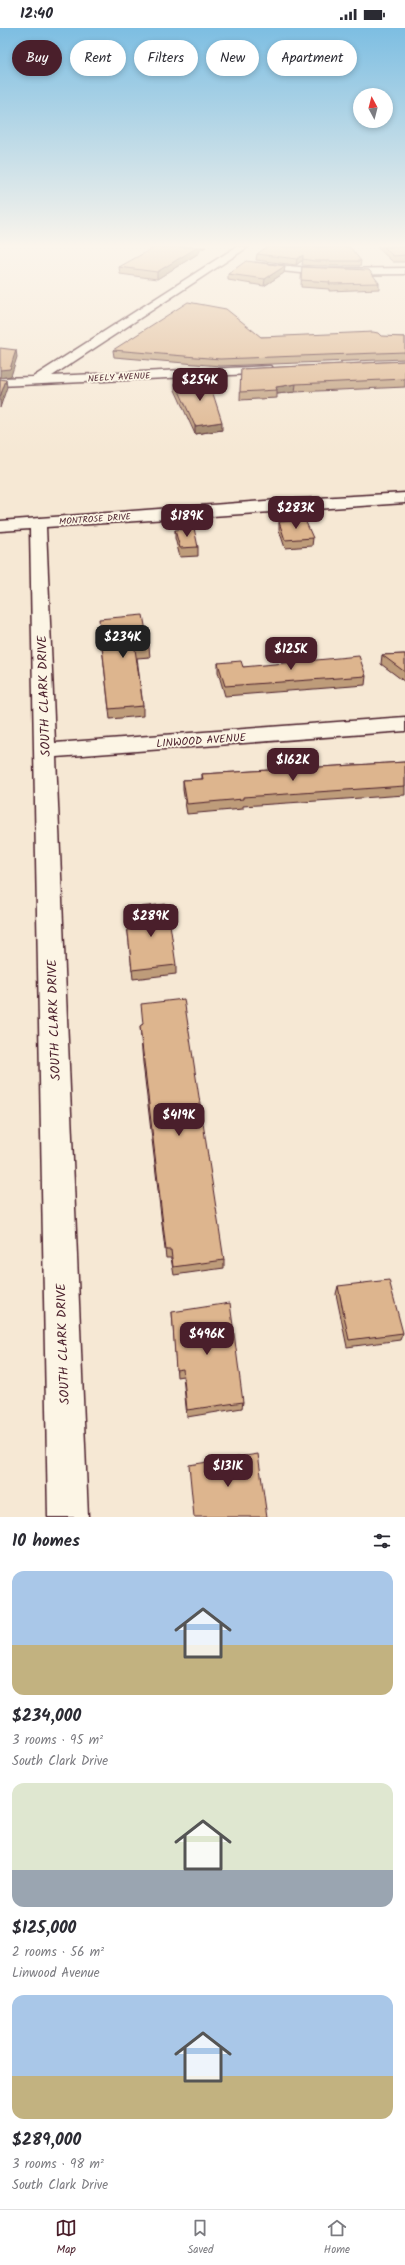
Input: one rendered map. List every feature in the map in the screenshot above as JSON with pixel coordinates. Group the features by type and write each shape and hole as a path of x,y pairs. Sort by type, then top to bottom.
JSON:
{"street":[{"path":"36,380 135,316"},
{"name":"NEELY AVENUE","path":"0,382 280,369"},
{"name":"MONTROSE DRIVE","path":"0,526 405,498"},
{"name":"SOUTH CLARK DRIVE","path":"38,523 68,1517"},
{"name":"LINWOOD AVENUE","path":"45,751 405,724"}],"building":[{"path":"165,316 235,316 261,337 373,332 378,333 381,336 405,337 405,352 220,359 113,350"},
{"path":"0,348 16,350 10,369 0,370"},
{"path":"405,361 405,379 296,384 276,387 277,390 240,392 241,369"},
{"path":"0,379 6,380 0,397"},
{"path":"209,381 222,422 195,426 175,382"},
{"path":"305,520 313,538 285,540 279,522"},
{"path":"194,528 198,547 180,548 175,530"},
{"path":"143,615 149,647 135,649 143,706 109,709 99,619"},
{"path":"405,654 405,672 382,655"},
{"path":"359,656 366,676 225,686 218,663 241,661 243,667"},
{"path":"405,762 405,786 243,797 243,799 187,804 183,780 203,779 202,774"},
{"path":"167,904 176,965 132,970 127,924 131,924 129,908"},
{"path":"184,999 224,1260 173,1267 171,1250 166,1250 140,1026 143,1024 141,1004"},
{"path":"389,1280 403,1333 349,1340 338,1286"},
{"path":"230,1303 243,1402 187,1410 183,1369 176,1370 172,1312"},
{"path":"258,1454 267,1517 194,1517 189,1465"}]}
